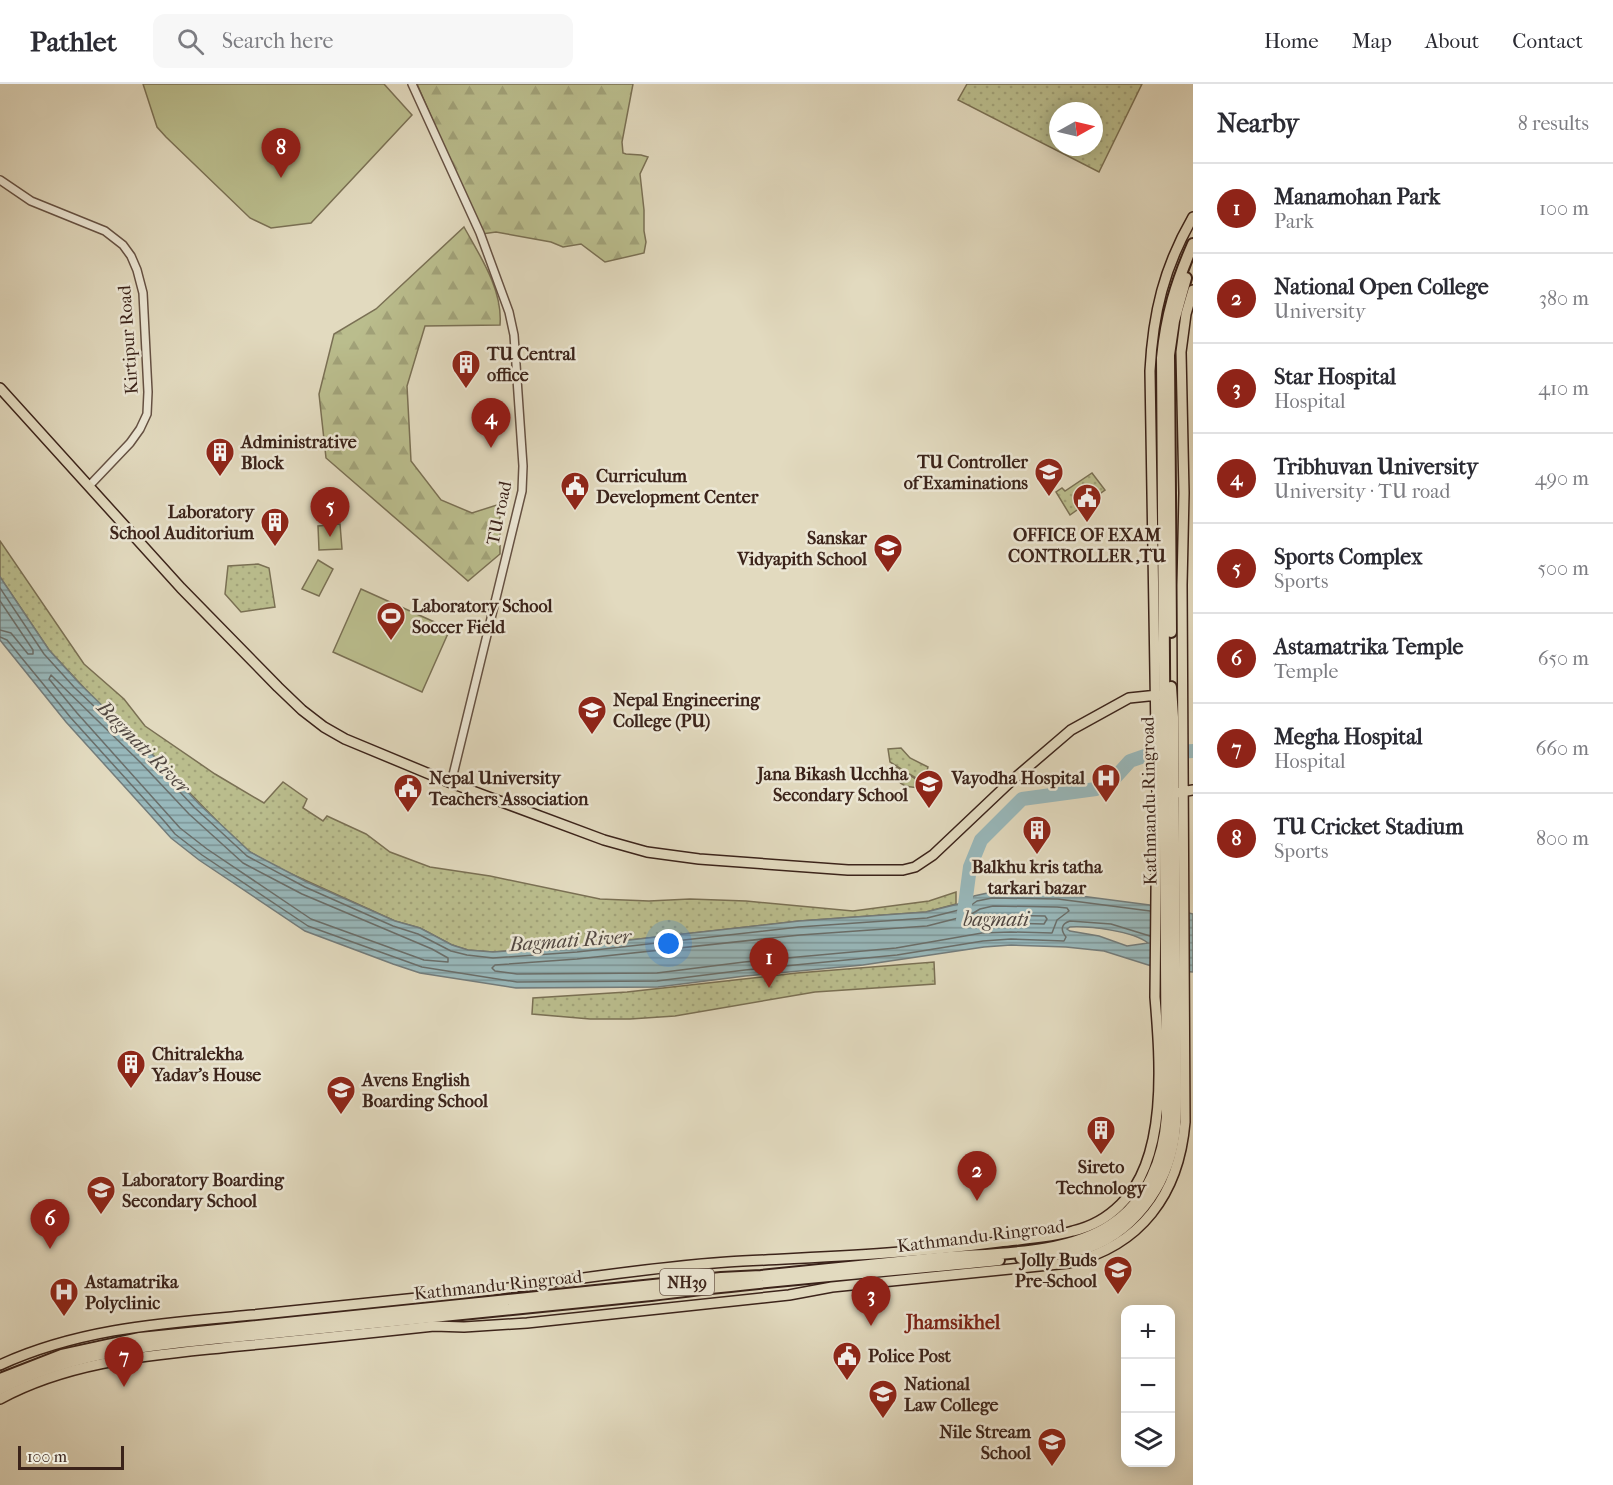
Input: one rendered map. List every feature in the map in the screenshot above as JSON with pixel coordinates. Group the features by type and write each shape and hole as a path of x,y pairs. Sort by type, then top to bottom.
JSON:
{"highway":[{"name":"Kathmandu Ringroad","path":"1166,399 1162,358 1165,325 1173,294 1193,244"},
{"name":"Kathmandu Ringroad","path":"0,1389 40,1371 74,1360 159,1345 721,1286 908,1275 1082,1249 1127,1225 1140,1212 1161,1180 1174,1136 1175,997 1170,860 1173,793 1169,774 1166,399 1174,321 1184,283 1193,261"},
{"path":"1166,399 1182,399"},
{"name":"Kathmandu Ringroad","path":"0,1379 62,1355 140,1338 884,1259 1032,1250 1072,1243 1100,1232 1126,1213 1149,1184 1164,1143 1175,997"}],"main road":[{"path":"0,1399 49,1377 78,1368 138,1356 434,1326 464,1327 527,1323 789,1294 908,1275 1077,1261 1106,1251 1145,1222 1165,1194 1182,1152 1185,1122 1184,1010 1175,997 1170,860 1169,717 1150,371 1151,339 1156,307 1167,275 1179,243 1193,217"},
{"path":"1168,695 1182,399 1182,334 1193,290"},
{"path":"0,388 90,484 181,588 302,710 324,727 345,739 451,783 604,840 647,852 752,864 848,870 903,870 915,867 933,855 1001,789 1071,730 1129,698 1168,695"},
{"path":"0,1365 46,1346 83,1336 176,1322 462,1294 592,1276 723,1262 884,1259 1052,1236 1090,1225 1119,1207 1130,1195 1146,1166 1155,1131 1158,1064 1155,997 1170,860 1173,793 1169,774"},
{"path":"1173,793 1193,790"}],"street":[{"name":"TU road","path":"412,84 480,233 509,312 514,335 523,466 522,491 451,783"},
{"name":"Kirtipur Road","path":"0,180 31,201 105,231 123,245 137,270 143,293 147,414 130,443 90,484"},
{"path":"1184,1010 1193,1002"}],"green space":[{"path":"143,84 384,84 412,115 311,223 271,228 250,218 157,127"},
{"path":"417,84 633,84 622,142 623,153 648,157 640,174 646,242 644,253 605,262 581,244 563,247 551,242 496,232 482,234"},
{"path":"967,84 1142,84 1099,172 1068,156 1103,156 1103,102 1049,102 1049,146 958,100"},
{"path":"464,227 494,286 500,312 500,325 425,326 407,386 411,461 441,500 472,513 500,504 500,554 468,581 326,458 319,394 334,334 376,309"},
{"path":"1092,473 1105,490 1070,515 1056,492 1062,488 1065,491"},
{"path":"340,524 342,549 319,550 318,526"},
{"path":"0,541 84,664 124,699 145,726 215,774 264,803 283,782 307,799 303,808 323,821 327,816 366,834 390,852 430,867 490,876 600,899 746,901 853,911 929,901 956,892 956,904 926,912 799,921 576,946 493,952 468,950 452,945 420,928 395,921 276,867 250,852 101,706 49,650 0,577"},
{"path":"318,560 333,569 319,596 302,589"},
{"path":"258,564 269,568 275,607 241,612 225,594 228,566"},
{"name":"Laboratory School Soccer Field","path":"361,589 450,629 422,692 333,652"},
{"path":"901,748 910,758 928,767 924,783 890,762 888,749"},
{"path":"895,768 924,784 922,788 909,787 899,782 893,773"},
{"path":"934,962 935,984 815,992 675,1016 590,1019 532,1014 533,998 627,992 797,973"}],"water":[{"name":"bagmati","path":"0,577 49,650 79,683 250,852 307,882 468,950 493,952 576,946 799,921 926,912 966,902 974,896 992,892 1058,893 1165,907 1193,914 1193,972 1164,970 1104,951 1011,945 863,965 658,987 516,988 420,973 305,931 199,860 171,838 66,722 0,640","holes":["1078,927 1122,932 1148,943 1127,946 1099,936 1067,929"]}],"waterway":[{"path":"963,920 970,867 981,840 1022,799 1096,789 1111,782 1130,761 1150,754 1193,751"}],"place":[{"name":"TU Cricket Stadium","path":"281,178"},
{"name":"TU Central office","path":"466,390"},
{"name":"Tribhuvan University","path":"491,448"},
{"name":"Administrative Block","path":"220,478"},
{"name":"TU Controller of Examinations","path":"1049,498"},
{"name":"Curriculum Development Center","path":"575,512"},
{"name":"OFFICE OF EXAM CONTROLLER ,TU","path":"1087,524"},
{"name":"Sports Complex","path":"330,537"},
{"name":"Laboratory School Auditorium","path":"275,548"},
{"name":"Sanskar Vidyapith School","path":"888,574"},
{"name":"Laboratory School Soccer Field","path":"391,642"},
{"name":"Nepal Engineering College (PU)","path":"592,736"},
{"name":"Vayodha Hospital","path":"1106,804"},
{"name":"Jana Bikash Ucchha Secondary School","path":"929,810"},
{"name":"Nepal University Teachers Association","path":"408,814"},
{"name":"Balkhu kris tatha tarkari bazar","path":"1037,856"},
{"name":"Manamohan Park","path":"769,988"},
{"name":"Chitralekha Yadav's House","path":"131,1090"},
{"name":"Avens English Boarding School","path":"341,1116"},
{"name":"Sireto Technology","path":"1101,1156"},
{"name":"National Open College","path":"977,1201"},
{"name":"Laboratory Boarding Secondary School","path":"101,1216"},
{"name":"Astamatrika Temple","path":"50,1249"},
{"name":"Jolly Buds Pre-School","path":"1118,1296"},
{"name":"Astamatrika Polyclinic","path":"64,1318"},
{"name":"Star Hospital","path":"871,1326"},
{"name":"Police Post","path":"847,1382"},
{"name":"Megha Hospital","path":"124,1387"},
{"name":"National Law College","path":"883,1420"},
{"name":"Nile Stream School","path":"1052,1468"}],"district":[{"name":"Jhamsikhel","path":"953,1322"}],"water label":[{"name":"Bagmati River","path":"144,747"},
{"name":"Bagmati River","path":"570,940"}]}
